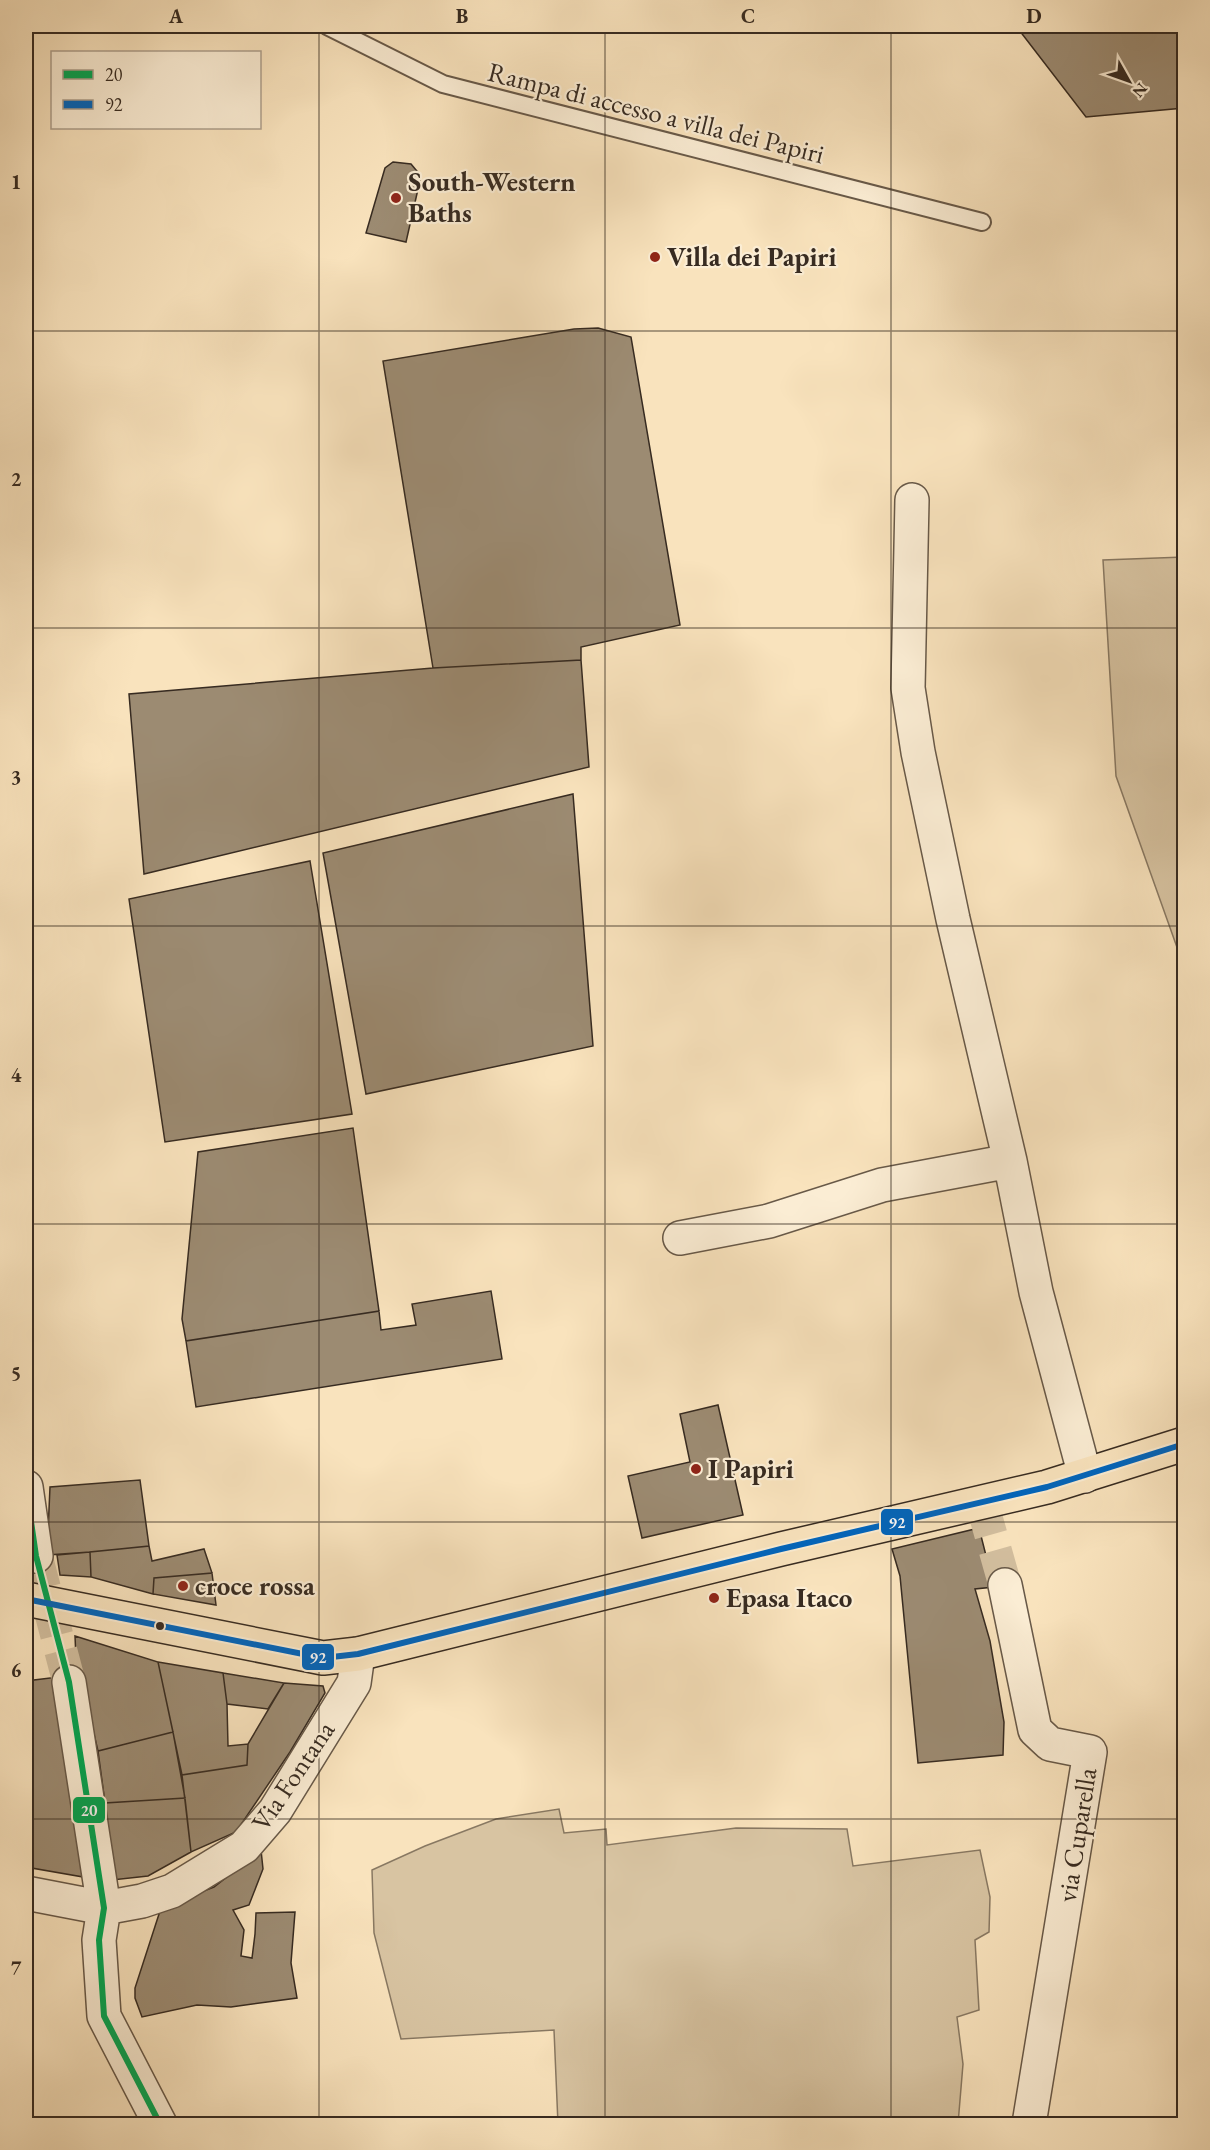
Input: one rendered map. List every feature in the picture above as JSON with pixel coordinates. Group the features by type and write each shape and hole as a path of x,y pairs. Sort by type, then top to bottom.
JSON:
{"main road":[{"path":"26,1599 323,1658 358,1654 769,1552 982,1503 1085,1476 1185,1444"}],"street":[{"path":"912,500 908,688 918,752 953,919 1010,1161 1036,1292 1085,1476"},
{"path":"680,1238 769,1221 882,1185 1010,1161"},
{"path":"26,1487 36,1556"},
{"name":"via Cuparella","path":"1005,1586 1035,1730 1050,1744 1090,1752 1029,2124"},
{"name":"Via Fontana","path":"26,1893 104,1908 142,1901 172,1892 244,1847 275,1811 354,1683 358,1654"},
{"path":"69,1682 104,1908 99,1940 104,2016 160,2124"}],"lane":[{"name":"Rampa di accesso a villa dei Papiri","path":"327,26 442,84 982,222"}],"shaded area":[{"path":"1184,557 1184,967 1116,776 1103,560"},
{"path":"559,1809 564,1833 606,1829 607,1845 736,1828 847,1829 853,1866 980,1850 990,1897 989,1932 975,1940 979,2010 957,2017 963,2064 958,2124 558,2124 554,2030 401,2039 374,1933 372,1870 425,1846 496,1819"}],"building":[{"path":"1016,26 1184,26 1184,108 1086,117"},
{"name":"South-Western Baths","path":"393,162 411,164 421,176 406,242 366,233 385,168"},
{"path":"598,328 631,337 680,625 581,647 581,660 433,668 383,361 574,329"},
{"path":"581,660 589,767 144,874 129,694 433,668"},
{"path":"573,794 593,1046 366,1094 323,853"},
{"path":"310,861 352,1114 165,1142 129,899"},
{"path":"353,1128 379,1311 186,1341 182,1319 198,1152"},
{"path":"491,1291 502,1359 196,1407 186,1341 379,1311 381,1330 416,1325 412,1304"},
{"name":"I Papiri","path":"718,1405 743,1515 642,1538 628,1476 690,1462 680,1414"},
{"path":"140,1480 149,1546 47,1555 50,1487"},
{"path":"979,1528 994,1587 975,1589 990,1641 1004,1722 1003,1755 918,1763 900,1576 892,1549"},
{"path":"149,1546 152,1561 204,1549 212,1573 154,1578 153,1594 91,1577 90,1552"},
{"path":"90,1552 91,1577 60,1575 57,1555"},
{"name":"croce rossa","path":"212,1573 216,1605 153,1594 154,1578"},
{"path":"75,1636 158,1662 173,1732 98,1751 76,1659"},
{"path":"158,1662 223,1673 227,1704 228,1746 248,1744 247,1765 182,1775"},
{"path":"223,1673 284,1683 268,1709 227,1704"},
{"path":"58,1677 89,1878 26,1867 26,1681"},
{"path":"284,1683 323,1686 325,1693 290,1752 236,1832 191,1852 182,1775 247,1765 248,1744"},
{"path":"173,1732 185,1798 105,1803 98,1751"},
{"path":"185,1798 191,1852 148,1876 112,1880 100,1841 105,1803"},
{"path":"261,1850 263,1869 249,1905 233,1910 244,1930 241,1956 252,1958 256,1913 295,1912 291,1963 297,1998 231,2007 197,2005 142,2017 135,1998 135,1988 160,1911 172,1903 214,1887"}],"tunnel":[{"path":"982,1503 1005,1585"},
{"path":"36,1556 69,1682"}],"transit line":[{"name":"92","path":"26,1599 323,1658 358,1654 781,1549 1047,1487 1184,1444"},
{"name":"20","path":"26,1487 36,1556 69,1682 104,1908 99,1940 104,2016 160,2124"}],"place":[{"name":"South-Western Baths","path":"396,198"},
{"name":"Villa dei Papiri","path":"655,257"},
{"name":"I Papiri","path":"696,1469"},
{"name":"croce rossa","path":"183,1586"},
{"name":"Epasa Itaco","path":"714,1598"}]}
